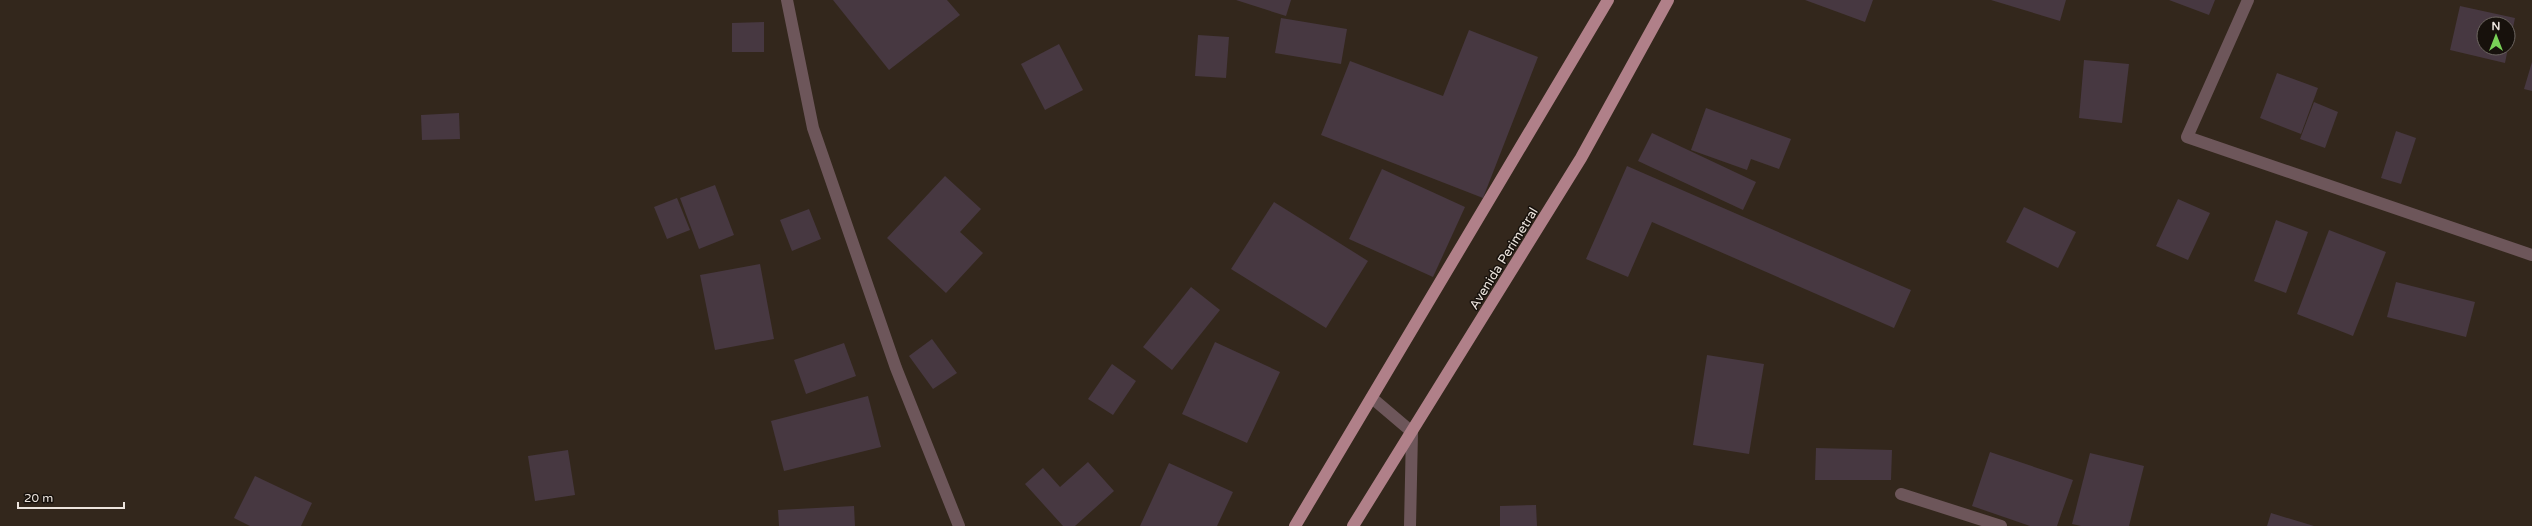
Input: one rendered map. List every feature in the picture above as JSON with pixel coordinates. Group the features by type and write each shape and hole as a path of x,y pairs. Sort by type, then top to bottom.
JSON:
{"main road":[{"path":"1295,526 1608,0"},
{"name":"Avenida Perimetral","path":"1353,526 1581,158 1668,0"}],"street":[{"path":"787,0 813,128 896,368 960,526"},
{"path":"2248,0 2187,137 2532,255"},
{"path":"1372,398 1412,432 1410,526"},
{"path":"1902,494 2001,526"}],"building":[{"path":"833,0 947,0 960,15 889,70"},
{"path":"1236,0 1291,0 1286,16"},
{"path":"1805,0 1873,0 1865,22"},
{"path":"1991,0 2066,0 2060,21"},
{"path":"2169,0 2215,0 2209,15"},
{"path":"2460,6 2506,16 2476,16 2476,56 2506,56 2505,63 2450,50"},
{"path":"1281,18 1347,29 1341,64 1275,53"},
{"path":"764,22 764,52 732,52 732,23"},
{"path":"1469,30 1538,57 1483,198 1321,135 1350,61 1443,96"},
{"path":"1198,35 1229,37 1226,78 1195,76"},
{"path":"1059,44 1083,90 1045,110 1021,64"},
{"path":"2084,60 2129,64 2122,123 2079,118"},
{"path":"2532,62 2532,91 2524,89"},
{"path":"2277,73 2318,88 2301,134 2260,118"},
{"path":"2314,102 2338,112 2325,148 2300,139"},
{"path":"1706,108 1791,139 1779,169 1751,159 1747,170 1691,150"},
{"path":"459,113 460,139 422,140 421,115"},
{"path":"2396,131 2416,138 2401,184 2381,178"},
{"path":"1652,133 1756,182 1743,210 1638,161"},
{"path":"1627,166 1911,290 1894,328 1652,222 1628,277 1586,259"},
{"path":"1382,169 1465,207 1433,277 1349,239"},
{"path":"945,176 981,209 960,232 983,253 946,293 887,238"},
{"path":"715,185 734,235 699,249 680,198"},
{"path":"677,198 690,230 667,239 654,207"},
{"path":"2178,199 2210,213 2188,260 2156,246"},
{"path":"1274,202 1368,261 1326,328 1231,269"},
{"path":"2024,207 2076,232 2058,268 2006,242"},
{"path":"809,209 821,239 792,251 780,220"},
{"path":"2276,220 2308,232 2286,293 2254,281"},
{"path":"2329,230 2386,252 2353,336 2297,314"},
{"path":"760,264 774,339 715,350 700,275"},
{"path":"2396,282 2475,302 2466,337 2387,317"},
{"path":"1191,287 1220,310 1172,370 1143,347"},
{"path":"932,339 957,373 933,389 909,356"},
{"path":"1215,342 1280,372 1247,443 1182,414"},
{"path":"844,343 856,376 806,394 794,360"},
{"path":"1707,355 1764,364 1749,454 1693,445"},
{"path":"1112,364 1136,381 1113,415 1088,399"},
{"path":"868,396 881,447 784,471 771,421"},
{"path":"1816,448 1892,450 1891,480 1815,480"},
{"path":"568,450 575,495 535,501 528,456"},
{"path":"1990,452 2073,480 2057,526 2030,526 1972,506"},
{"path":"2090,453 2144,466 2129,526 2081,526 2072,524"},
{"path":"1088,462 1114,491 1075,526 1063,526 1025,484 1043,468 1060,487"},
{"path":"1169,463 1233,492 1217,526 1140,526"},
{"path":"255,476 312,503 301,526 250,526 234,518"},
{"path":"1536,505 1537,526 1500,526 1500,506"},
{"path":"854,506 855,526 779,526 778,510"},
{"path":"2271,513 2314,526 2267,526"}]}
